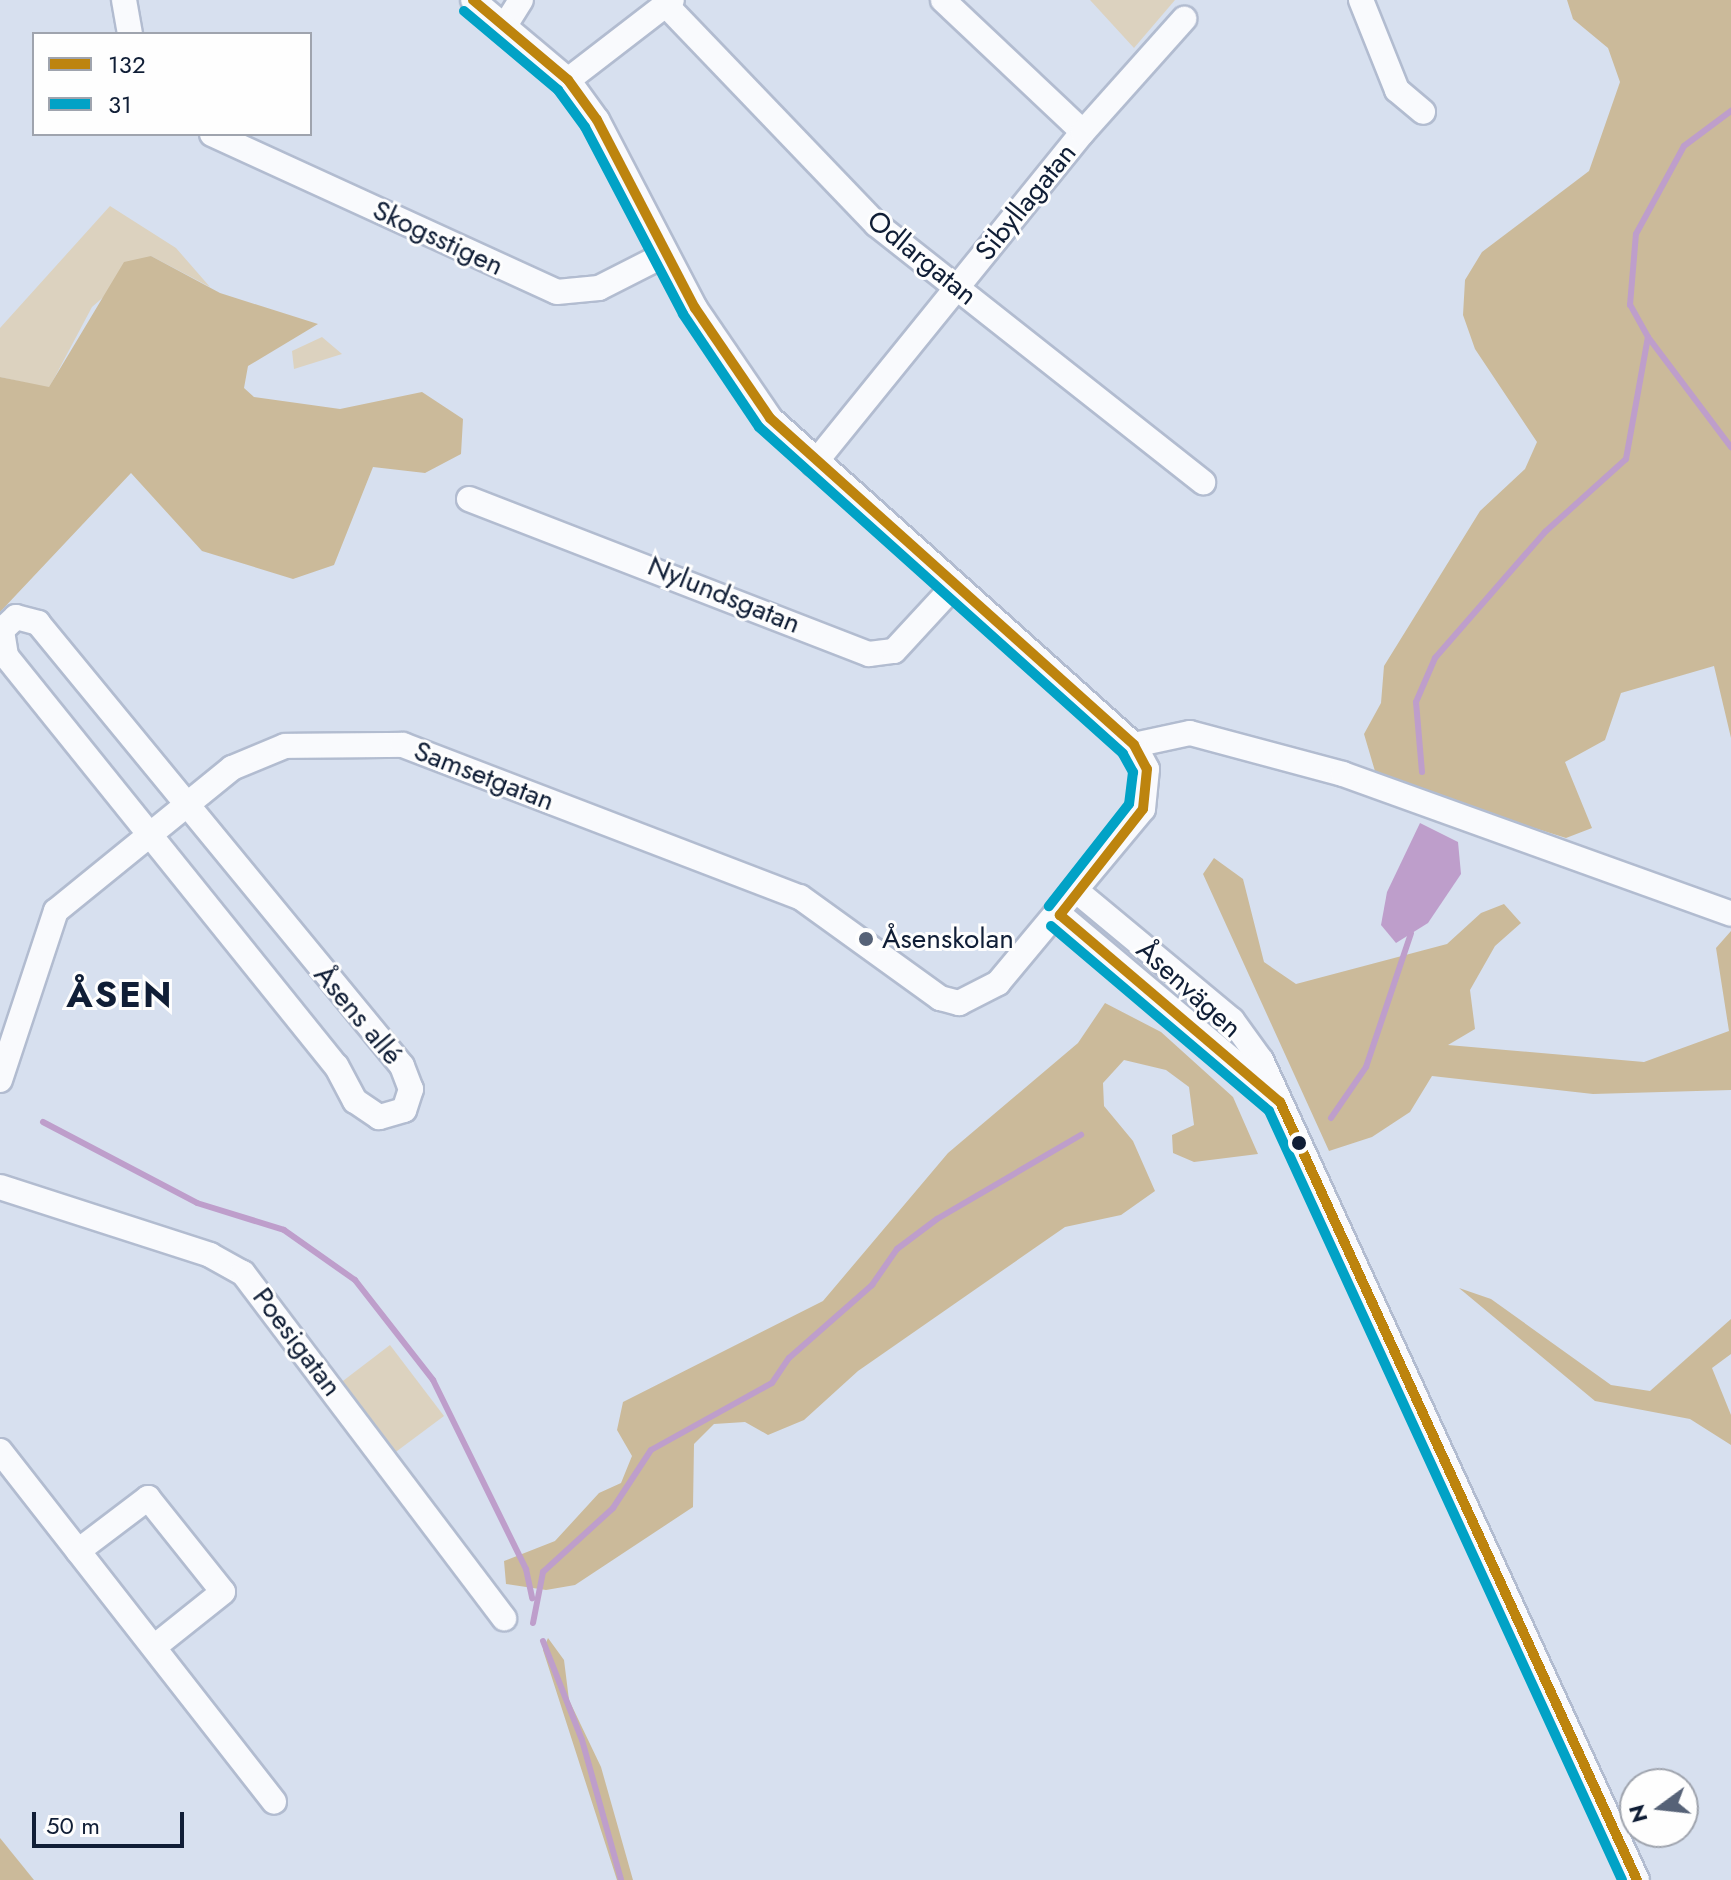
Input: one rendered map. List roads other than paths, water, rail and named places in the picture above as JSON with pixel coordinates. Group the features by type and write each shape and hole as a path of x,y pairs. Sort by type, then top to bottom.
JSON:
{"street":[{"path":"124,0 130,32"},
{"path":"473,0 506,24 568,80 620,157 666,254 735,376 814,464 1134,745 1147,769 1143,809 1060,915"},
{"path":"506,24 521,0"},
{"path":"943,0 1083,132"},
{"path":"1361,0 1397,90 1423,112"},
{"path":"568,80 670,3"},
{"name":"Odlargatan","path":"670,3 876,224 959,286 1203,482"},
{"name":"Sibyllagatan","path":"814,464 1083,132 1184,19"},
{"name":"Skogsstigen","path":"216,136 557,292 599,288 666,254"},
{"name":"Nylundsgatan","path":"469,499 869,654 894,651 955,585"},
{"name":"Åsens allé","path":"8,622 38,623 409,1076 404,1110 379,1117 355,1101 336,1066 147,834 6,656 1,638 8,622"},
{"path":"1134,745 1190,733 1315,767 1731,914"},
{"name":"Samsetgatan","path":"0,1080 56,911 185,804 255,754 285,746 403,745 800,897 940,998 959,1003 998,983 1060,915"},
{"name":"Åsenvägen","path":"1079,893 1232,1020 1280,1102 1637,1880"},
{"name":"Åsenvägen","path":"1060,915 1280,1102"},
{"name":"Poesigatan","path":"0,1187 210,1255 243,1273 504,1618"},
{"path":"0,1451 274,1802"},
{"path":"78,1551 148,1498 223,1592 154,1647"}],"waterway":[{"path":"1422,772 1416,702 1435,658 1545,532 1626,459 1648,337 1630,305 1636,234 1684,146 1731,111"},
{"path":"1648,337 1731,447"},
{"path":"1331,1118 1366,1067 1411,933"},
{"path":"43,1122 197,1203 284,1230 355,1280 433,1380 526,1569 532,1598"},
{"path":"533,1623 543,1572 613,1508 651,1450 772,1383 789,1358 872,1285 897,1249 937,1219 1081,1135"},
{"path":"543,1641 582,1740 621,1880"}],"place":[{"name":"Åsenskolan","path":"866,939"}],"district":[{"name":"ÅSEN","path":"120,995"}]}
